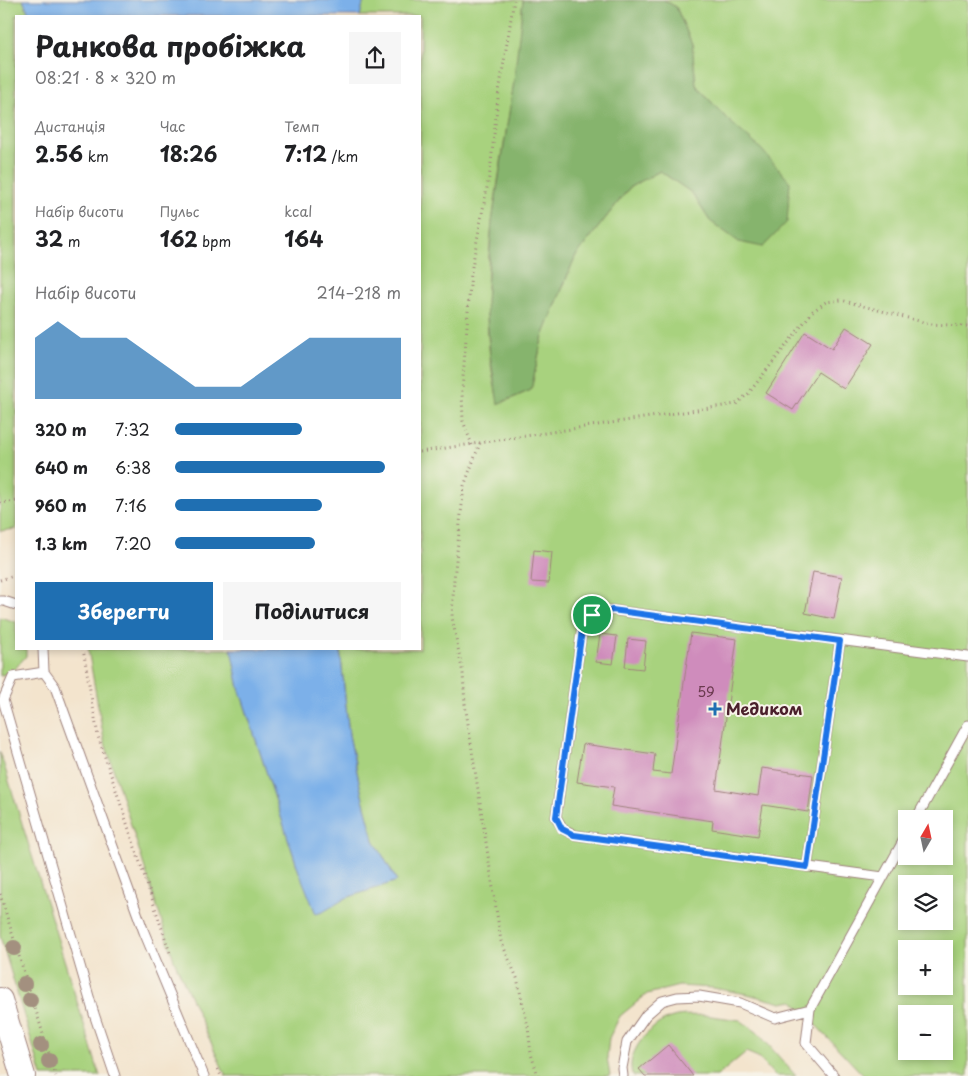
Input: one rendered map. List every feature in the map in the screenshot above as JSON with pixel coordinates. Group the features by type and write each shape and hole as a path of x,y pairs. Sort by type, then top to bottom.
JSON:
{"street":[{"path":"0,1000 23,1076"}],"lane":[{"path":"0,601 15,605"},
{"path":"883,877 574,835 562,829 556,817 582,630 592,615 612,610 968,657"},
{"path":"807,867 840,641"},
{"path":"43,650 44,672 55,687 144,932 204,1076"},
{"path":"44,672 13,677 2,700 94,1014 115,1076"},
{"path":"921,810 968,725"},
{"path":"834,1076 806,1043 810,1009 898,850"},
{"path":"624,1076 622,1068 627,1042 646,1015 662,1001 677,997 699,996 740,1003 775,1018 810,1009"}],"path":[{"path":"472,444 463,421 462,391 471,272 490,172 498,98 514,0"},
{"path":"421,452 736,404 748,394 813,311 826,302 841,300 930,324 968,326"},
{"path":"480,443 464,486 452,617 463,674 465,704 500,941 517,978 528,1027 531,1054 538,1076"},
{"path":"0,503 15,501"},
{"path":"0,580 15,575"},
{"path":"83,650 98,736 171,955"},
{"path":"0,894 56,1076"},
{"path":"217,1067 221,1076"}],"green space":[{"path":"0,0 23,0 30,15 15,15 15,529 0,531"},
{"path":"364,0 523,0 514,83 495,203 487,284 487,324 491,364 499,404 531,390 542,339 575,257 630,187 660,171 692,193 710,221 726,118 696,85 692,44 676,7 664,0 968,0 968,1076 864,1076 793,1001 782,1003 713,988 679,986 647,994 620,1016 609,1038 607,1057 610,1076 226,1076 174,960 104,740 88,650 231,650 239,688 299,872 323,911 346,898 397,881 374,840 349,735 340,650 421,650 421,15 360,15"},
{"path":"523,0 664,0 676,7 692,44 696,85 726,118 761,149 790,182 787,222 763,247 739,242 710,221 692,193 660,171 630,187 575,257 542,339 531,390 498,404 490,355 486,302 492,222 514,81"},
{"path":"0,617 15,622 15,650 26,650 26,656 13,671 0,676"},
{"path":"0,752 100,1076 42,1076 0,936"},
{"path":"704,1015 740,1020 757,1032 796,1076 775,1076 758,1057 746,1052 717,1076 633,1076 632,1058 636,1049 641,1040 656,1025 673,1017"}],"water":[{"path":"23,0 364,0 360,15 30,15"},
{"path":"231,650 340,650 349,735 362,795 374,840 397,881 346,898 323,912 316,914 299,872 239,688"}],"building":[{"path":"846,327 873,344 844,389 818,372 793,410 766,393 805,332 832,349"},
{"path":"534,550 552,552 549,583 531,582"},
{"path":"813,572 842,577 834,619 805,613"},
{"name":"Медиком","path":"691,633 737,639 716,789 758,796 762,768 813,775 808,812 763,805 758,836 712,829 713,821 611,806 614,787 577,782 583,744 655,754 653,772 671,774"},
{"path":"600,634 617,636 613,664 596,662"},
{"path":"628,639 646,641 643,669 625,667"},
{"path":"668,1045 693,1076 645,1076 639,1069"}],"place":[{"name":"Медиком","path":"715,709"}],"route":[{"path":"612,610 840,641 807,867 574,835 562,829 556,817 582,630 592,615 612,610"}]}
